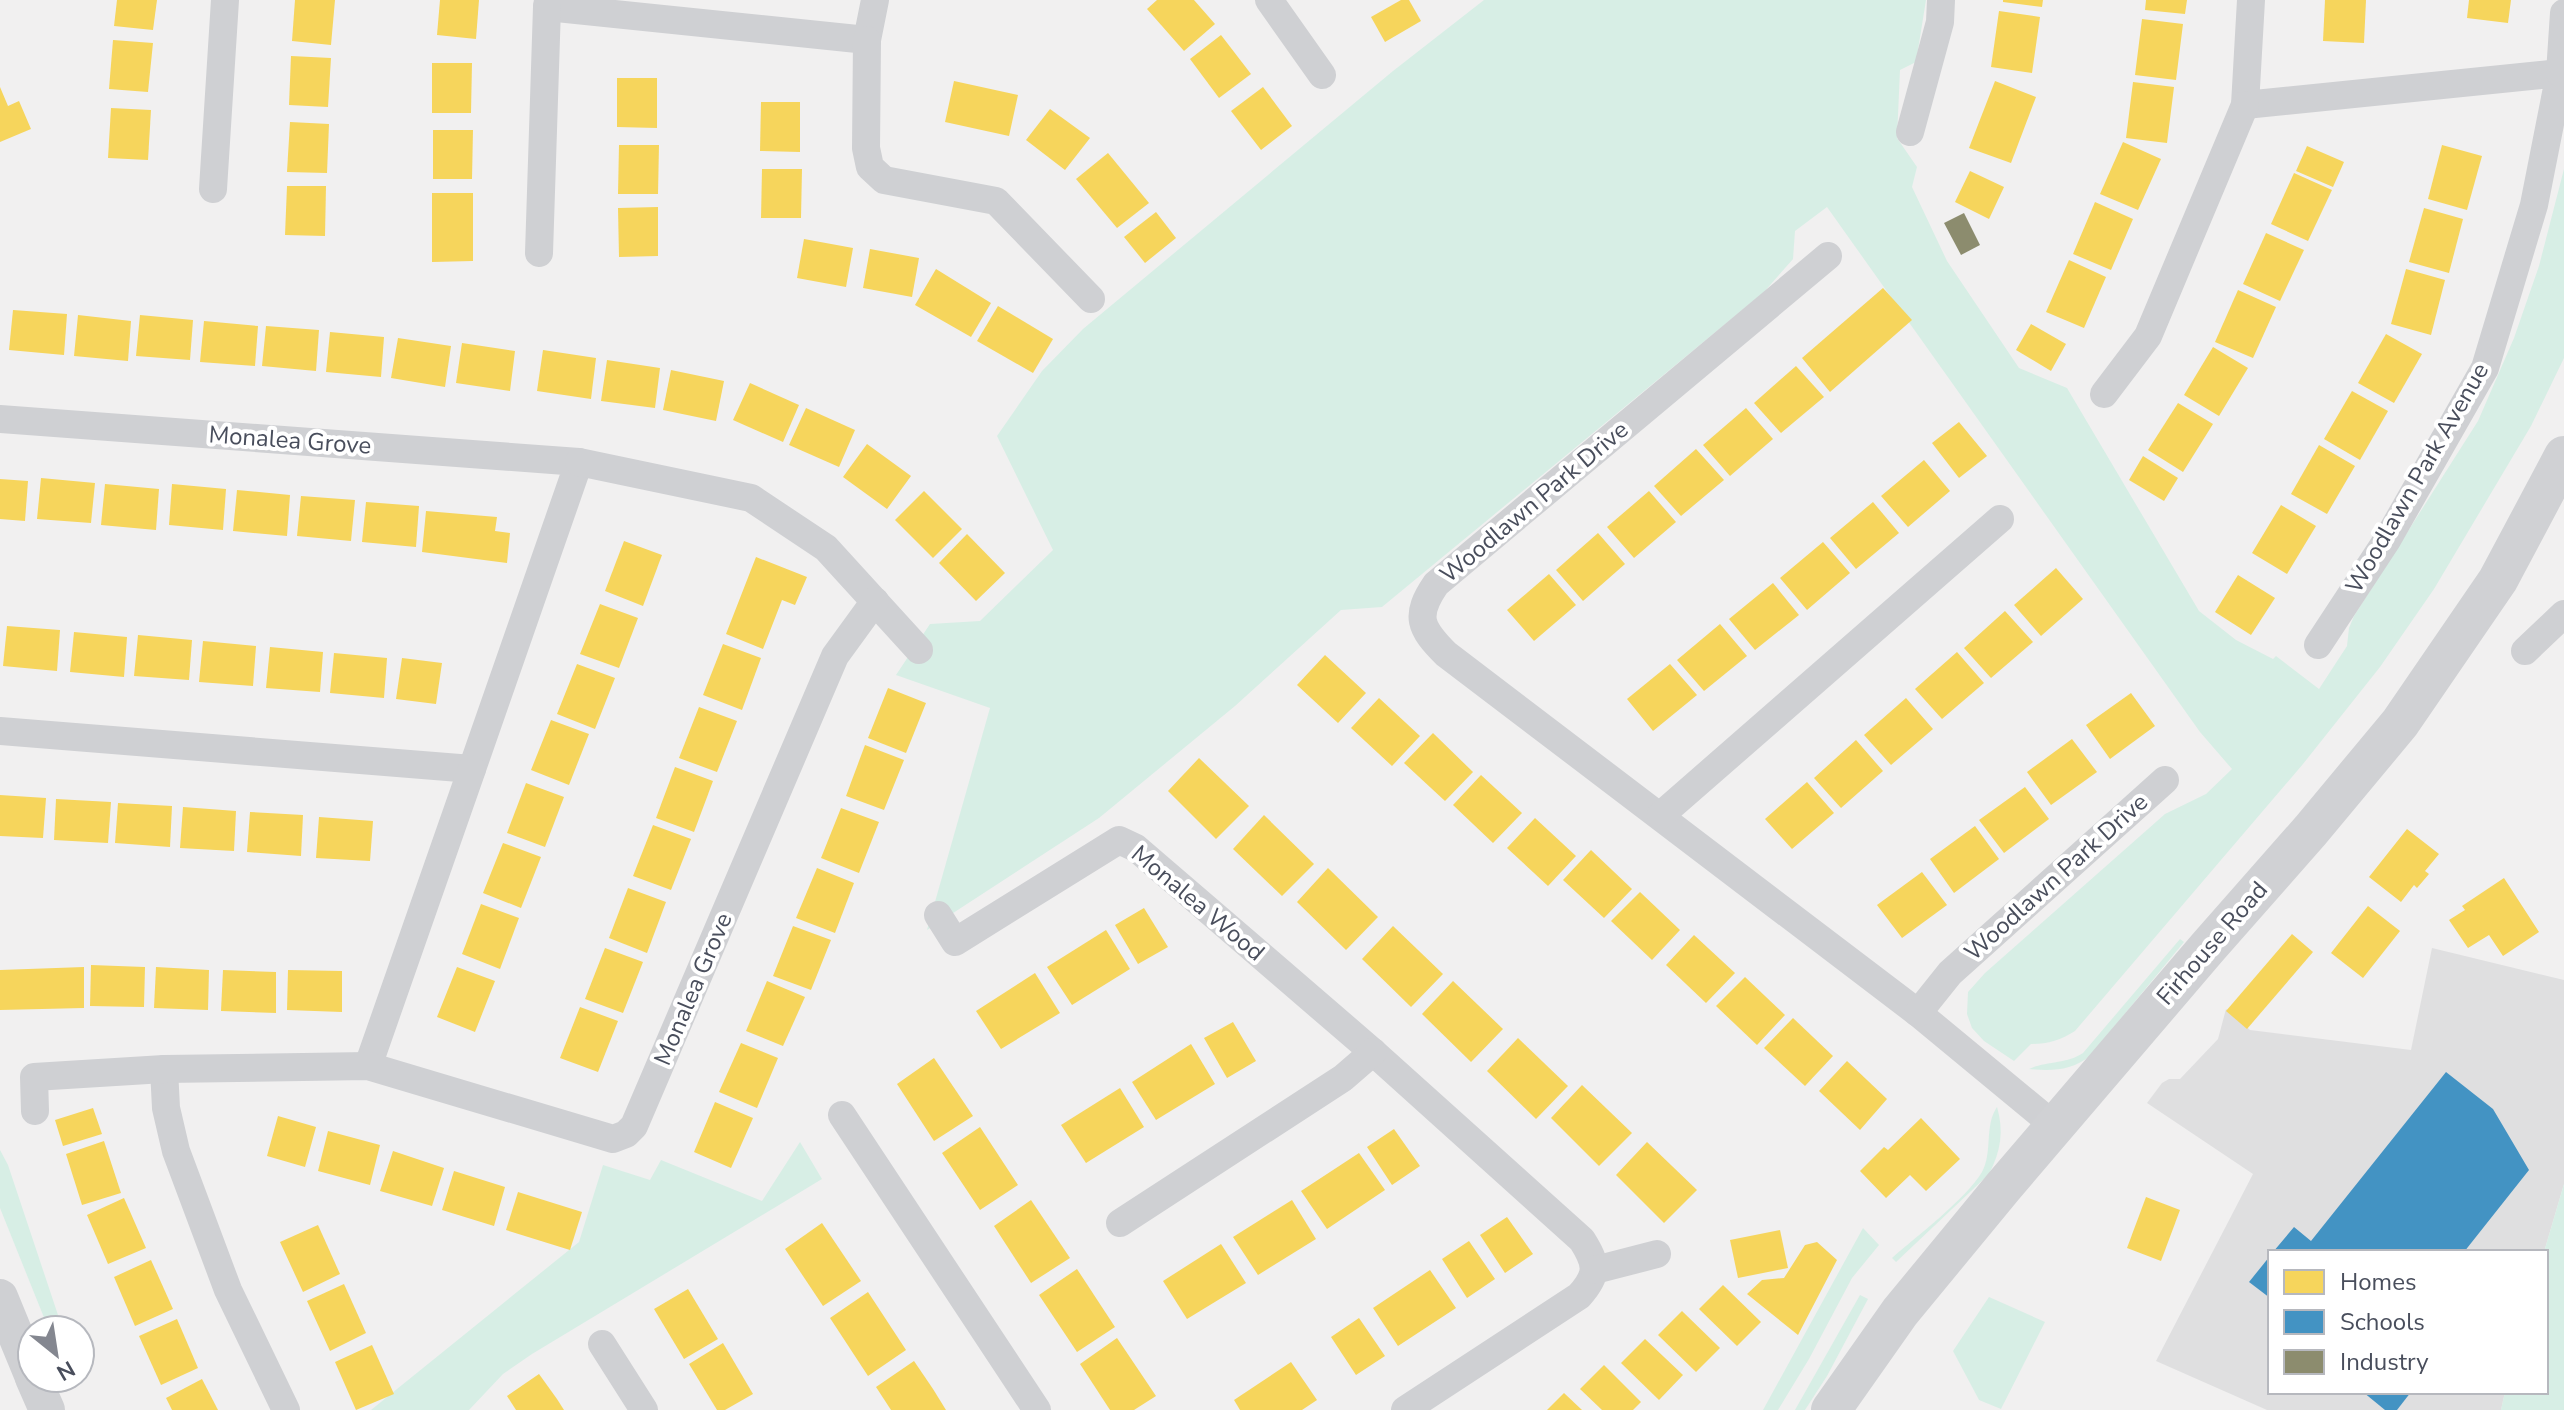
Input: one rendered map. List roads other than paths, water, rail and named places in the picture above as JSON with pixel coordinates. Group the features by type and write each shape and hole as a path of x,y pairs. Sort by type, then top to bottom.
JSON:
{"main road":[{"name":"Firhouse Road","path":"1831,1410 1900,1312 2003,1187 2400,723 2498,580 2564,456"}],"street":[{"path":"213,189 225,0"},
{"path":"875,0 867,40 866,148 870,167 884,180 996,201 1091,299"},
{"path":"1269,0 1322,75"},
{"path":"1910,132 1940,22 1941,0"},
{"path":"2104,394 2148,336 2245,105 2251,0"},
{"path":"539,253 547,4 867,40"},
{"name":"Woodlawn Park Avenue","path":"2318,645 2387,540 2485,368 2534,205 2560,73 2564,13"},
{"path":"2245,105 2560,73"},
{"name":"Woodlawn Park Drive","path":"1828,256 1436,584 1426,599 1421,615 1425,631 1446,654 1918,1013 2056,1127"},
{"name":"Monalea Grove","path":"0,419 579,462 751,498 826,548 919,650"},
{"path":"368,1066 579,462"},
{"path":"1661,815 2000,519"},
{"name":"Monalea Grove","path":"35,1111 34,1077 164,1069 368,1066 613,1139 626,1134 634,1126 835,656 875,601"},
{"path":"2525,651 2564,614"},
{"path":"0,731 472,769"},
{"name":"Woodlawn Park Drive","path":"1918,1013 1950,973 2165,780"},
{"name":"Monalea Wood","path":"938,915 955,942 1119,840 1136,848 1373,1052 1582,1240 1591,1254 1595,1270"},
{"path":"1120,1223 1343,1078 1373,1052"},
{"path":"164,1069 166,1108 176,1151 228,1290 286,1410"},
{"path":"842,1115 1037,1410"},
{"path":"1405,1410 1579,1296 1588,1286 1595,1270 1657,1254"},
{"path":"0,1297 16,1335"},
{"path":"602,1344 644,1410"}]}
